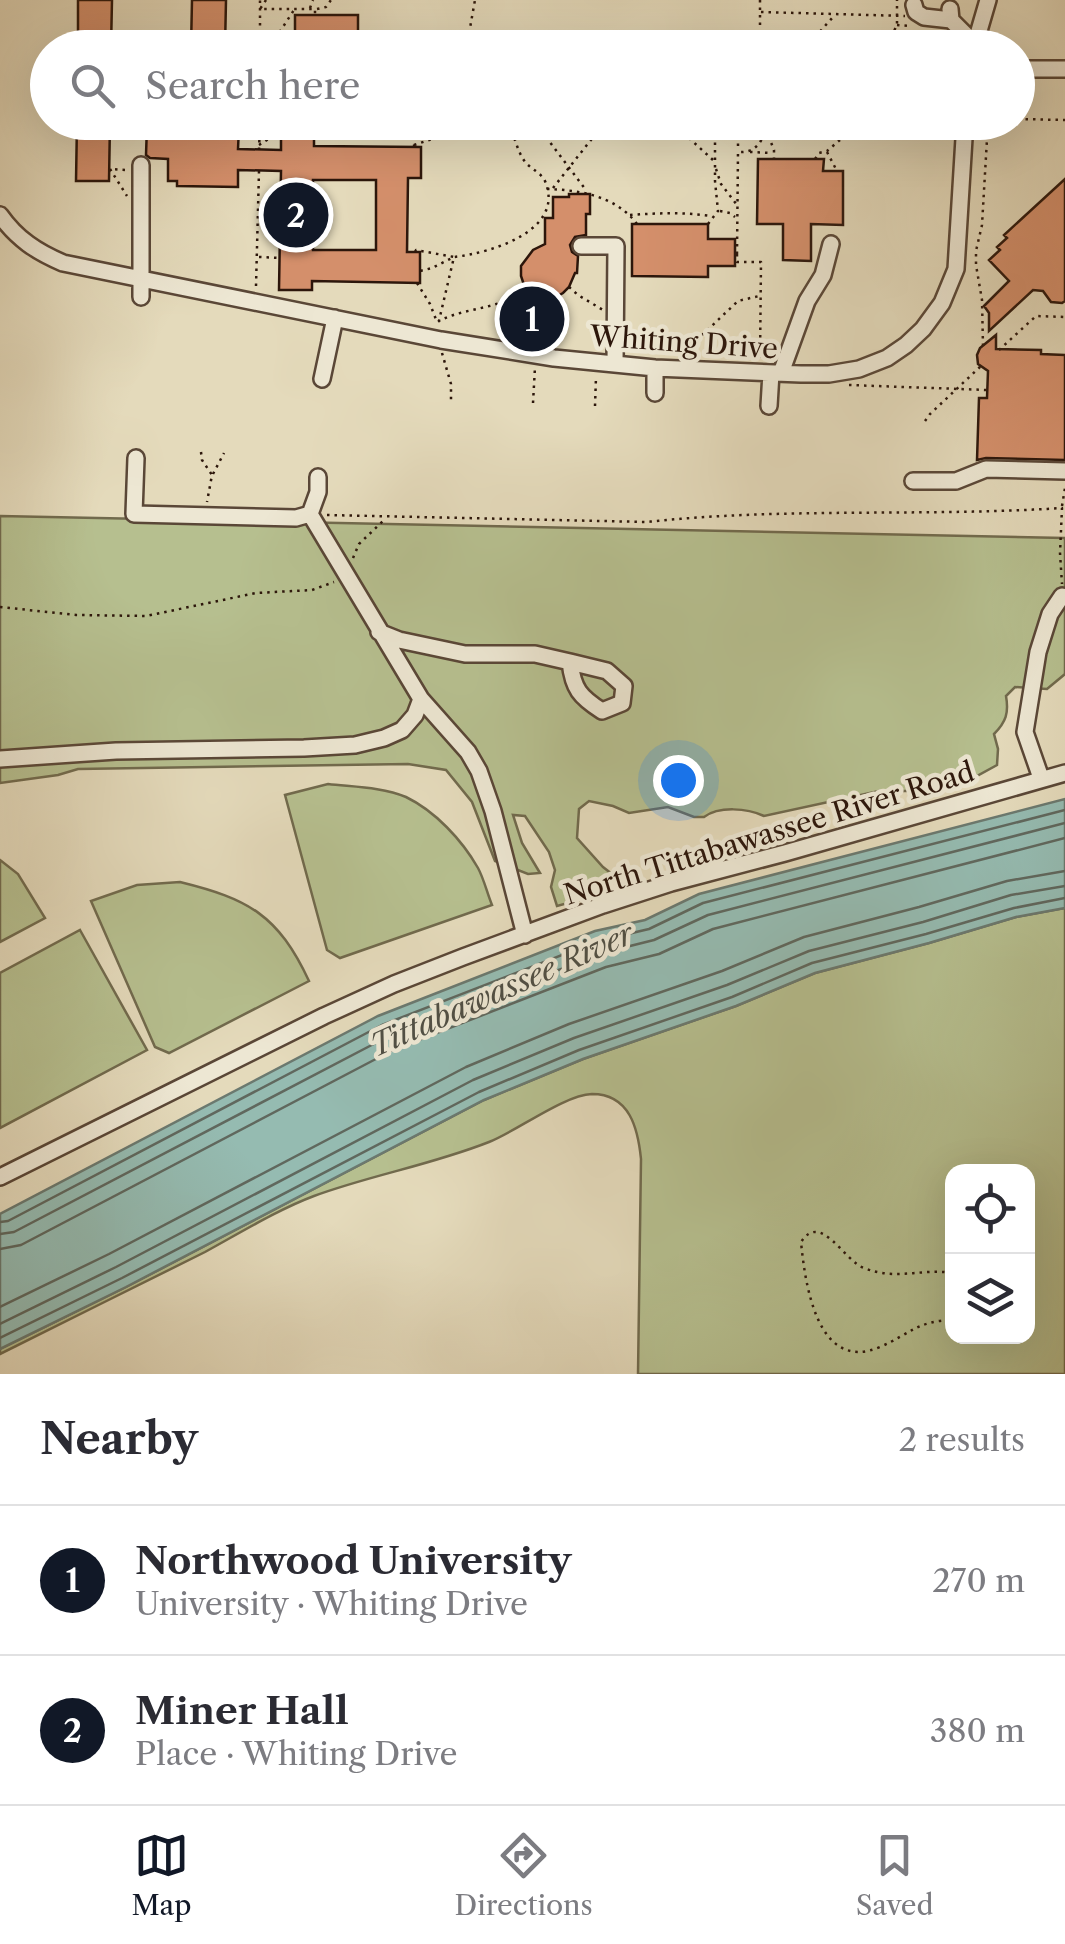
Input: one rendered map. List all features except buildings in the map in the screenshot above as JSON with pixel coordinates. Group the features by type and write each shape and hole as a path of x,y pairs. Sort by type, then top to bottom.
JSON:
{"street":[{"path":"979,30 988,0"},
{"path":"919,11 951,14 963,30"},
{"path":"1035,69 1065,69"},
{"name":"Whiting Drive","path":"0,215 20,239 40,254 63,263 140,279 185,296 228,297 441,340 608,363 828,374 859,369 887,358 923,329 942,303 956,269 960,242 965,140"},
{"path":"140,297 142,167"},
{"path":"770,406 776,373 822,275 830,244"},
{"path":"581,246 616,246 608,363"},
{"path":"228,297 228,316"},
{"path":"271,306 271,324"},
{"path":"322,378 334,318"},
{"path":"655,393 656,368"},
{"path":"136,458 134,514 296,518 310,514"},
{"path":"912,482 956,481 986,469 1065,471"},
{"path":"318,476 318,492 310,514 420,699 468,752 479,772 494,811 526,935"},
{"path":"1042,778 1025,732 1038,652 1050,614 1062,596"},
{"path":"379,632 465,654 535,654 570,662"},
{"path":"0,760 133,751 355,745 402,730 416,715 420,699"},
{"name":"North Tittabawassee River Road","path":"0,1177 394,984 671,883 1065,773"}],"path":[{"path":"261,30 263,0"},
{"path":"313,0 313,11"},
{"path":"260,9 313,11 326,7 332,0"},
{"path":"470,30 476,0"},
{"path":"760,0 760,30"},
{"path":"895,30 897,0"},
{"path":"281,30 295,9"},
{"path":"761,12 897,15 919,11 922,30"},
{"path":"821,30 836,14"},
{"path":"1035,119 1065,120"},
{"path":"416,252 473,255 534,228 547,211 549,189 527,164 515,140"},
{"path":"548,140 588,193"},
{"path":"549,189 591,140"},
{"path":"691,140 715,162"},
{"path":"715,140 718,211"},
{"path":"738,140 737,262 761,262 760,362 752,372"},
{"path":"748,152 761,140"},
{"path":"770,140 774,159"},
{"path":"815,159 819,152 839,140"},
{"path":"982,346 976,251 982,225 987,140"},
{"path":"826,151 837,171"},
{"path":"738,152 774,152"},
{"path":"127,199 110,169 142,167"},
{"path":"715,168 721,184 738,206"},
{"path":"256,293 259,171"},
{"path":"549,189 588,193 615,205 637,224"},
{"path":"708,224 718,211 738,219"},
{"path":"628,215 688,212 712,216"},
{"path":"420,270 454,257"},
{"path":"438,322 454,257"},
{"path":"257,258 280,258"},
{"path":"417,283 438,322 451,400"},
{"path":"569,287 606,311"},
{"path":"438,322 493,307 526,288"},
{"path":"675,359 738,301 760,296"},
{"path":"999,350 1036,316 1065,316"},
{"path":"534,354 534,404"},
{"path":"595,406 596,370 608,363"},
{"path":"926,421 980,366"},
{"path":"839,385 987,390"},
{"path":"200,452 212,475"},
{"path":"206,516 208,487 224,452"},
{"path":"1062,596 1060,553 1065,488"},
{"path":"310,514 647,522 695,516 1062,508"},
{"path":"0,607 76,616 146,616 256,593 312,590 346,577 359,544 386,518"},
{"path":"945,1272 926,1270 910,1276 862,1268 824,1233 814,1231 801,1242 821,1328 840,1348 866,1352 927,1322 945,1321"}],"green space":[{"path":"0,516 1065,538 1065,674 1047,689 1015,687 1006,696 1006,717 994,734 997,765 975,777 907,791 879,791 764,816 733,809 694,817 668,807 629,813 589,801 579,809 577,838 621,881 616,890 557,906 551,887 555,870 549,852 525,816 513,815 522,843 540,873 528,874 495,861 472,802 446,770 408,764 78,769 0,783"},
{"path":"328,784 387,791 427,810 472,857 492,905 340,958 327,950 285,795"},
{"path":"0,860 18,874 45,918 0,942"},
{"path":"180,882 225,895 259,913 285,940 309,981 169,1053 155,1047 91,901 137,885"},
{"path":"1065,908 1065,1374 638,1374 640,1148 630,1115 623,1107 615,1100 592,1094 568,1100 467,1150 301,1201 0,1354 0,1349 484,1100 815,973 1016,917"},
{"path":"80,930 147,1050 0,1128 0,973"}],"water":[{"name":"Tittabawassee River","path":"1065,799 1065,908 1016,917 815,973 736,1006 583,1059 484,1100 0,1349 0,1214 378,1016 595,931 645,920 699,894"}],"place":[{"name":"Miner Hall","path":"296,215"},
{"name":"Northwood University","path":"532,319"}]}
